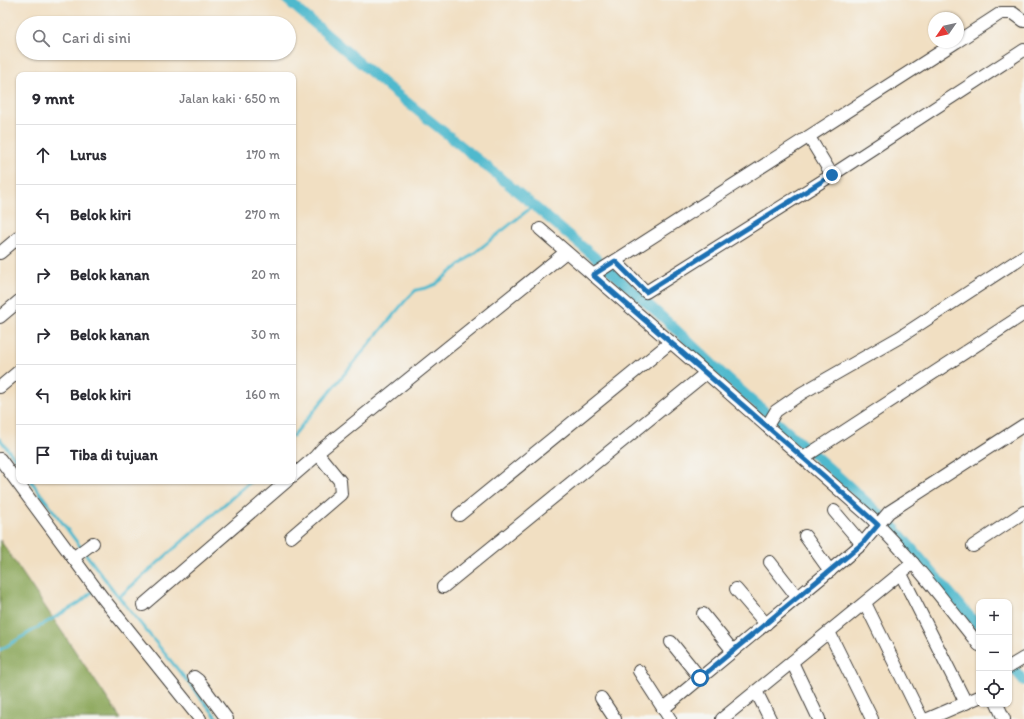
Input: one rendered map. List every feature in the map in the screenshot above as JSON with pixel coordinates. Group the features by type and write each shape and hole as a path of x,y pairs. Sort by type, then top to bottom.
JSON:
{"street":[{"path":"964,37 1001,13 1013,13 1024,21"},
{"path":"595,274 946,48"},
{"path":"614,262 646,292 832,175 1024,50"},
{"path":"809,137 832,175"},
{"path":"540,230 595,274 878,525 913,563 976,640"},
{"path":"0,253 16,240"},
{"path":"296,473 322,449 566,252"},
{"path":"767,426 776,411 802,394 900,337 1024,256"},
{"path":"0,317 16,304"},
{"path":"803,458 1024,314"},
{"path":"460,515 671,342"},
{"path":"443,587 706,373"},
{"path":"0,387 16,374"},
{"path":"663,709 862,544 890,512 1024,425"},
{"path":"290,537 341,494 340,481 318,454"},
{"path":"0,459 16,475"},
{"path":"23,484 75,556 97,590 200,719"},
{"path":"143,605 284,484"},
{"path":"834,511 862,544"},
{"path":"973,546 1024,512"},
{"path":"805,536 830,571"},
{"path":"75,556 91,544"},
{"path":"770,562 798,598"},
{"path":"722,719 913,563"},
{"path":"901,574 966,703"},
{"path":"736,588 766,624"},
{"path":"864,603 922,719"},
{"path":"703,614 733,651"},
{"path":"829,632 872,719"},
{"path":"671,642 700,678"},
{"path":"792,662 820,719"},
{"path":"639,671 670,719"},
{"path":"194,677 198,680 227,719"},
{"path":"756,691 770,719"},
{"path":"601,698 615,719"},
{"path":"928,719 953,714 966,703 976,698"},
{"path":"998,707 1004,719"}],"green space":[{"path":"0,540 121,719 0,719"}],"waterway":[{"path":"287,0 388,87 490,169 596,258 668,322 726,377 836,474 893,526 976,623"},
{"path":"296,432 405,301 416,290 436,284 533,206"},
{"path":"0,439 16,460"},
{"path":"33,484 82,549"},
{"path":"119,597 248,484"},
{"path":"85,553 218,719"},
{"path":"0,650 79,603 94,590"},
{"path":"1012,667 1024,681"}],"route":[{"path":"700,678 862,544 878,525 824,476 593,275 615,261 646,292 832,175"}]}
